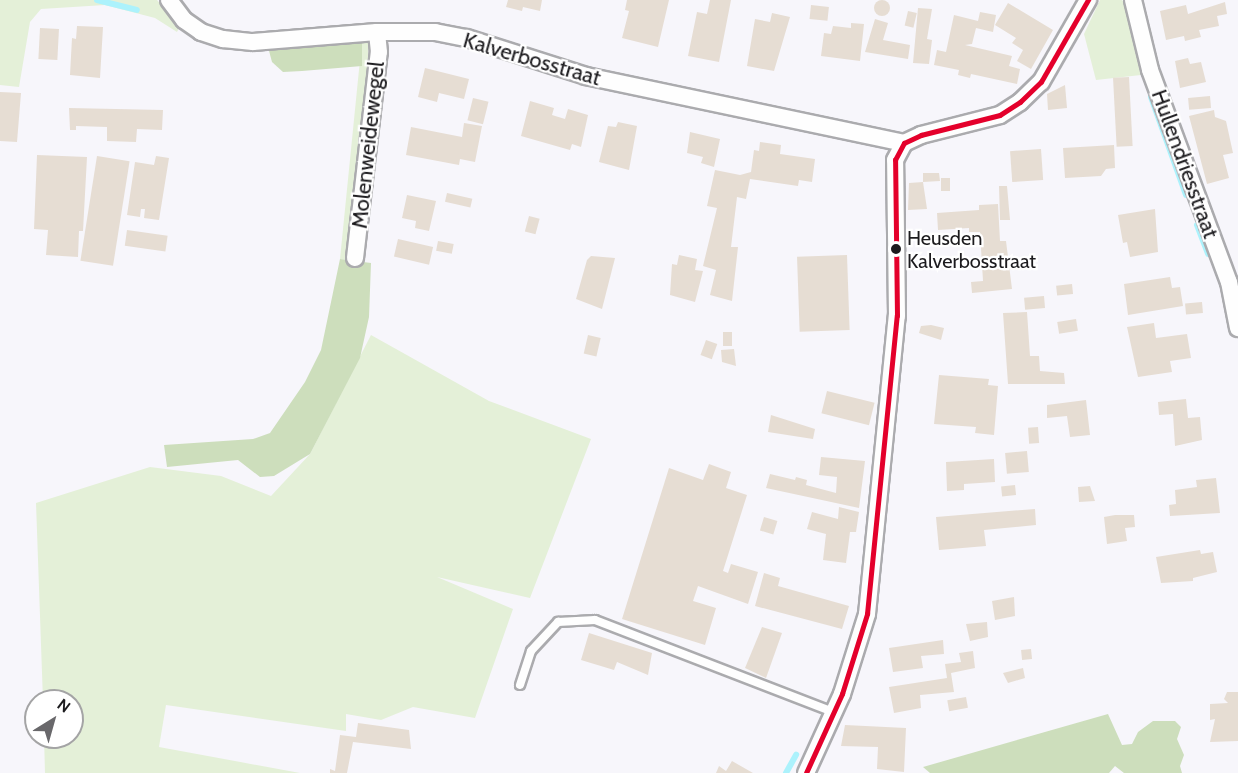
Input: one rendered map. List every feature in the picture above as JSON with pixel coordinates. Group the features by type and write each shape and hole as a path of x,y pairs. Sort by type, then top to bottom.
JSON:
{"street":[{"name":"Kalverbosstraat","path":"169,0 184,20 201,32 222,39 253,42 377,32 435,32 467,38 586,76 904,143"},
{"path":"806,773 834,712 867,614 897,316 895,160 904,143 940,129 1000,114 1020,102 1041,82 1088,0"},
{"name":"Hullendriesstraat","path":"1133,0 1150,70 1229,282 1238,328"},
{"name":"Molenweidewegel","path":"356,258 378,63 377,32"}],"lane":[{"path":"520,685 531,651 558,622 595,620 834,712"}],"green space":[{"path":"0,0 157,0 180,26 177,32 155,18 105,5 41,9 30,22 19,87 0,85"},
{"path":"1100,0 1122,0 1126,5 1143,65 1141,75 1096,80 1084,34"},
{"path":"369,39 348,260 340,259 362,40"},
{"path":"362,40 362,66 302,71 283,72 272,62 268,47"},
{"path":"340,259 371,263 369,317 360,358 310,454 274,476 260,477 238,460 167,467 164,445 253,439 270,433 305,382 321,350"},
{"path":"371,335 489,401 591,439 530,598 437,577 513,609 475,718 413,707 381,720 346,714 346,731 166,705 159,747 300,773 45,773 44,749 84,749 84,689 43,689 36,503 150,467 221,476 271,496 310,454"},
{"path":"1108,714 1122,745 1132,744 1138,732 1153,721 1175,721 1181,727 1177,739 1184,755 1180,766 1182,773 1124,773 1115,766 1109,773 930,773 923,767"}],"building":[{"path":"508,0 542,0 540,11 523,7 522,11 506,7"},
{"path":"627,0 669,0 658,47 622,38 629,11 625,10"},
{"path":"710,0 731,0 719,62 688,56 697,12 707,14"},
{"path":"882,0 890,8 882,16 874,8"},
{"path":"1225,2 1227,14 1217,16 1219,26 1199,30 1201,37 1185,41 1184,36 1166,40 1160,11 1186,5 1188,14"},
{"path":"1008,3 1053,30 1031,69 1017,61 1023,50 1012,43 1016,38 995,25"},
{"path":"811,5 829,7 827,21 810,19"},
{"path":"918,8 932,9 927,39 932,40 929,64 913,63"},
{"path":"908,11 917,13 913,28 905,26"},
{"path":"980,12 996,15 993,32 976,28 972,44 965,45 1012,56 1009,66 1020,69 1017,84 971,74 970,78 958,75 959,70 934,65 937,50 946,52 954,15 978,21"},
{"path":"772,13 790,17 774,71 747,66 755,19 770,22"},
{"path":"875,19 888,23 883,40 910,45 908,59 865,52"},
{"path":"851,23 864,24 860,61 821,56 824,33 831,34 833,26 851,28"},
{"path":"77,26 103,27 100,78 70,75 72,38 76,39"},
{"path":"40,28 59,29 57,60 38,59"},
{"path":"1188,58 1190,64 1201,62 1206,82 1180,88 1175,61"},
{"path":"425,68 469,79 464,99 439,93 437,102 418,97"},
{"path":"1129,77 1133,146 1117,147 1113,78"},
{"path":"1065,85 1067,108 1048,110 1047,94"},
{"path":"0,92 21,93 17,142 0,141"},
{"path":"1210,96 1211,108 1189,110 1188,98"},
{"path":"473,98 489,102 483,124 467,120"},
{"path":"530,101 554,108 552,115 565,119 568,109 588,115 581,147 572,144 570,150 521,136"},
{"path":"69,108 163,110 162,130 137,129 136,142 107,141 107,127 76,126 76,130 70,130"},
{"path":"1214,110 1215,117 1226,121 1233,153 1223,155 1229,178 1207,184 1189,116"},
{"path":"618,122 637,126 629,170 599,162 608,126 616,127"},
{"path":"464,123 482,126 475,162 460,159 459,165 406,155 411,127 462,137"},
{"path":"690,132 720,139 714,167 701,163 703,157 687,153"},
{"path":"760,142 781,145 780,154 815,159 812,182 799,180 798,186 750,179 746,199 737,197 731,247 738,247 732,301 710,295 716,270 703,266 717,208 707,206 715,170 740,175 751,172 754,150 759,151"},
{"path":"1114,145 1115,168 1106,169 1101,176 1065,178 1063,148"},
{"path":"1041,149 1043,180 1012,182 1010,151"},
{"path":"37,155 87,157 83,231 79,231 78,257 46,255 48,230 34,229"},
{"path":"97,156 130,161 113,266 80,261"},
{"path":"156,156 169,158 159,220 144,218 145,209 141,209 140,217 127,215 135,162 154,165"},
{"path":"923,173 939,173 940,181 923,182"},
{"path":"941,178 950,178 950,191 941,191"},
{"path":"923,182 927,209 908,210 909,183"},
{"path":"999,186 1007,186 1010,220 1000,220"},
{"path":"447,193 472,199 470,208 445,202"},
{"path":"407,195 436,201 429,231 415,228 416,221 402,218"},
{"path":"998,204 1000,241 1006,241 1012,289 972,293 971,282 983,281 980,232 969,232 969,228 938,230 937,213 979,210 979,205"},
{"path":"1155,209 1158,252 1130,257 1127,242 1123,243 1118,215"},
{"path":"529,216 540,219 535,234 525,231"},
{"path":"127,230 168,236 165,252 125,246"},
{"path":"398,239 433,247 429,265 394,257"},
{"path":"438,241 454,244 452,254 436,251"},
{"path":"679,255 697,259 695,270 703,271 695,302 670,295 672,264 677,265"},
{"path":"847,255 850,330 800,332 797,257"},
{"path":"591,256 615,258 602,309 576,299 587,260"},
{"path":"1170,277 1172,288 1180,287 1183,306 1128,315 1124,284"},
{"path":"1072,284 1073,294 1057,296 1056,286"},
{"path":"1044,296 1045,308 1025,310 1024,298"},
{"path":"1202,302 1203,313 1186,314 1185,303"},
{"path":"1027,312 1030,356 1039,356 1040,371 1064,373 1065,384 1008,384 1003,313"},
{"path":"1076,319 1078,331 1059,334 1057,322"},
{"path":"1154,323 1156,338 1187,334 1191,358 1170,361 1172,372 1138,377 1127,327"},
{"path":"931,325 944,328 941,340 919,333 921,326"},
{"path":"723,332 732,332 732,346 723,346"},
{"path":"588,335 601,338 596,356 584,354"},
{"path":"706,340 717,344 712,359 701,355"},
{"path":"734,349 736,366 722,362 721,350"},
{"path":"939,375 989,379 988,385 998,386 994,435 975,433 976,427 934,424"},
{"path":"827,391 875,403 869,425 821,413"},
{"path":"1186,399 1188,418 1200,417 1202,440 1175,446 1173,414 1159,415 1158,402"},
{"path":"1086,400 1090,435 1070,437 1067,416 1047,418 1047,405"},
{"path":"771,415 815,429 813,439 768,432"},
{"path":"1038,427 1039,443 1029,444 1028,428"},
{"path":"1027,451 1029,472 1007,474 1005,453"},
{"path":"821,457 865,461 859,508 766,488 770,474 795,480 796,477 807,480 806,485 836,493 837,477 819,475"},
{"path":"994,459 995,482 964,484 964,490 947,491 946,462"},
{"path":"709,464 731,472 726,488 747,495 723,571 728,573 731,564 758,572 748,604 698,586 693,601 716,608 705,645 622,619 669,468 703,480"},
{"path":"1216,478 1220,513 1170,516 1169,505 1176,504 1175,490 1197,487 1196,480"},
{"path":"1015,485 1016,495 1002,496 1001,486"},
{"path":"1090,486 1095,501 1079,502 1078,487"},
{"path":"839,507 859,512 856,532 850,532 846,563 823,560 826,534 807,529 812,512 838,519"},
{"path":"1035,509 1036,525 984,530 986,546 939,550 936,517"},
{"path":"1134,515 1135,527 1125,528 1127,541 1107,544 1104,517"},
{"path":"764,517 777,521 773,534 760,530"},
{"path":"1200,550 1201,554 1213,552 1217,572 1193,578 1193,581 1161,583 1156,557"},
{"path":"764,573 780,578 778,586 849,606 842,629 755,606"},
{"path":"1014,597 1015,616 995,620 992,601"},
{"path":"987,622 988,637 970,641 966,624"},
{"path":"762,627 782,633 766,678 745,668"},
{"path":"589,633 652,653 648,675 617,662 614,670 581,660"},
{"path":"943,640 944,654 921,656 923,668 893,672 889,648"},
{"path":"1031,649 1032,659 1022,660 1021,650"},
{"path":"973,651 975,668 951,673 954,692 920,695 921,708 894,713 889,687 947,678 945,664 961,662 959,653"},
{"path":"1023,668 1025,678 1008,683 1003,673"},
{"path":"1227,692 1238,692 1238,741 1210,742 1215,719 1210,720 1210,704 1228,703 1224,699"},
{"path":"966,697 968,708 949,711 947,700"},
{"path":"358,723 409,730 411,749 353,742 347,773 330,773 330,769 335,771 340,735 356,737"},
{"path":"845,725 906,728 904,772 877,769 878,747 841,746"},
{"path":"732,761 753,773 716,773 719,766 726,771"}],"waterway":[{"path":"97,0 137,10"},
{"path":"1151,97 1186,195"},
{"path":"1197,225 1208,254"},
{"path":"786,773 796,755"}],"transit line":[{"path":"806,773 842,694 867,614 897,316 895,160 904,143 921,135 1000,115 1020,102 1041,82 1088,0"}],"place":[{"name":"Heusden Kalverbosstraat","path":"896,249"}]}
